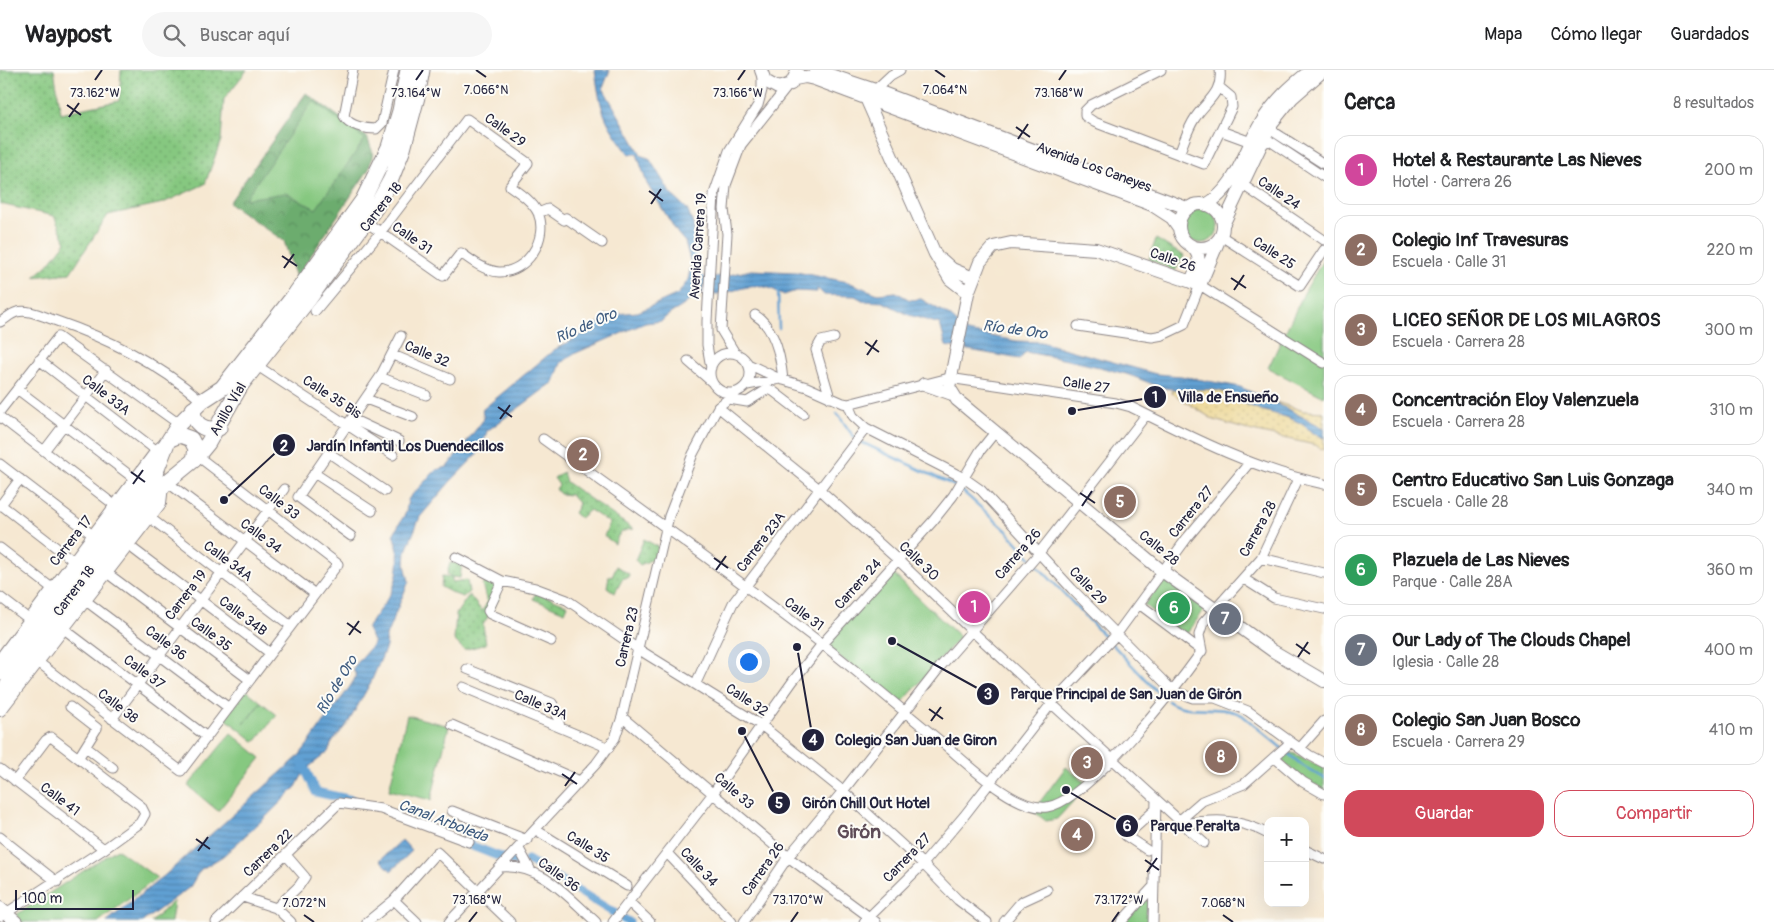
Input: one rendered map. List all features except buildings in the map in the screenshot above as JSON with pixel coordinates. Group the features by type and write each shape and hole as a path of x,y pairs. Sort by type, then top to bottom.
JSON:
{"highway":[{"name":"Anillo Víal","path":"0,673 155,474 165,444 179,424 198,405 222,388 296,293 363,200 388,147 400,112 408,70"},
{"name":"Anillo Víal","path":"0,694 165,484 199,460 219,428 232,397 309,299 366,222 389,184 403,149 417,98 422,70"},
{"path":"198,405 195,420 198,424 208,430 219,428"},
{"path":"165,444 180,435 191,439 199,460"}],"street":[{"path":"353,70 344,116 346,121 367,129 376,129 382,123 394,70"},
{"name":"Avenida Los Caneyes","path":"814,70 1152,205 1172,218 1178,228"},
{"path":"900,70 891,75 871,94 934,254 950,279 966,298"},
{"path":"1161,70 1090,105 1084,114 1094,122 1204,164 1222,131 1232,101 1226,92 1219,87"},
{"path":"1179,154 1195,118 1209,103 1219,87 1220,70"},
{"path":"1195,283 1221,234 1243,185 1260,125 1277,100 1311,70"},
{"path":"1078,326 1152,337 1163,335 1184,325 1200,257 1198,252 1181,237 1178,228 1180,218 1187,208 1198,204 1206,204 1216,199 1230,186 1255,143 1292,98 1324,70"},
{"name":"Avenida Los Caneyes","path":"762,73 773,87 793,78 805,77 871,94 1187,208"},
{"name":"Avenida Carrera 19","path":"711,368 707,345 707,321 717,181 737,136 758,106 762,90 762,73"},
{"name":"Avenida Carrera 19","path":"736,353 722,333 721,323 727,234 724,195 736,154 761,118 793,78"},
{"name":"Calle 29","path":"467,119 528,163 510,186 524,197 538,213"},
{"name":"Carrera 18","path":"315,311 380,232 467,119"},
{"path":"1271,124 1274,132 1324,164"},
{"path":"1222,131 1255,143 1270,141 1324,177"},
{"name":"Calle 24","path":"1243,185 1324,240"},
{"path":"1206,204 1217,210 1221,234"},
{"path":"538,213 548,208 602,243"},
{"name":"Calle 31","path":"366,222 443,276 461,253 488,270 500,272 518,266 527,260 538,244 541,227 538,213"},
{"path":"1191,246 1208,248 1221,234"},
{"name":"Calle 25","path":"1221,234 1300,286 1324,250"},
{"name":"Calle 26","path":"973,278 980,262 993,247 1011,243 1096,249 1195,283 1324,363"},
{"path":"924,384 952,394 950,374 966,298 973,278 952,269 934,254"},
{"path":"0,322 11,314 25,312 76,328 131,351 159,368 198,405"},
{"path":"755,316 767,327 776,344 782,380"},
{"path":"351,536 298,497 366,399 393,355 401,336"},
{"path":"1,406 17,389 58,337 179,424"},
{"path":"830,398 816,350 821,341 834,338"},
{"path":"718,407 711,368 718,356 726,353 736,353 748,364 782,380 807,387 848,404 924,384 950,374"},
{"name":"Calle 32","path":"393,355 450,379"},
{"name":"Calle 33A","path":"39,360 86,396 165,444"},
{"path":"688,361 723,392 737,392 747,384 782,380"},
{"path":"747,384 751,372 748,364"},
{"name":"Calle 35 Bis","path":"256,365 351,421 393,455"},
{"path":"44,451 106,370"},
{"name":"Calle 27","path":"950,374 1116,403 1250,462 1298,479 1324,484"},
{"path":"380,377 426,395"},
{"path":"17,389 136,480"},
{"path":"729,399 747,402 768,389 803,414"},
{"name":"Carrera 23","path":"449,922 519,849 609,748 622,717 666,528 693,454 718,407 737,392"},
{"name":"Calle 28","path":"952,394 1162,571 1273,651 1324,681"},
{"path":"366,399 413,417"},
{"name":"Calle 29","path":"848,404 863,432 963,481 997,505 1038,556 1171,694 1193,698 1215,698 1248,711 1289,744 1300,748 1324,763"},
{"name":"Calle 30","path":"718,407 818,488 1111,759 1156,804 1181,822 1204,843"},
{"name":"Carrera 26","path":"744,922 788,857 843,791 970,630 1038,556 1146,415"},
{"path":"0,418 117,507"},
{"path":"351,421 399,441"},
{"name":"Carrera 24","path":"613,922 714,792 761,725 822,644 953,496 980,451 996,431"},
{"name":"Carrera 23A","path":"696,683 721,626 745,586 818,488 863,432"},
{"name":"Calle 31","path":"543,439 822,644 989,782 1030,805 1048,807 1069,797 1111,759"},
{"name":"Carrera 17","path":"2,653 30,620 165,444"},
{"path":"329,453 385,491"},
{"name":"Calle 33","path":"199,460 338,564 315,594"},
{"name":"Carrera 27","path":"869,920 923,864 964,816 1051,704 1115,637 1162,571 1250,462"},
{"path":"0,464 94,536"},
{"path":"314,473 372,511"},
{"path":"20,479 0,505 75,562"},
{"name":"Carrera 28","path":"1202,651 1199,635 1201,628 1213,609 1244,579 1261,558 1298,479"},
{"name":"Carrera 18","path":"0,710 160,503 165,484"},
{"name":"Calle 34","path":"165,484 315,594"},
{"name":"Carrera 19","path":"112,719 284,489"},
{"name":"Calle 34A","path":"149,517 291,626"},
{"name":"Calle 34B","path":"128,545 270,653"},
{"path":"0,548 53,589"},
{"name":"Calle 32","path":"456,557 502,581 543,591 567,600 638,649 696,683 761,725 843,791 923,864 958,900 987,922"},
{"path":"1261,558 1324,572"},
{"name":"Calle 35","path":"107,573 250,680"},
{"path":"1244,579 1274,598 1324,609"},
{"path":"502,581 488,610 490,614 551,641"},
{"path":"207,738 315,594"},
{"path":"0,597 30,620"},
{"name":"Calle 36","path":"86,601 229,708"},
{"path":"1111,759 1171,694 1202,651 1139,604"},
{"name":"Calle 37","path":"64,629 207,738"},
{"name":"Calle 38","path":"38,662 181,772 207,738"},
{"path":"467,669 552,703 556,710 560,727"},
{"name":"Calle 33A","path":"463,687 609,748"},
{"path":"70,708 97,728 79,757"},
{"name":"Calle 33","path":"622,717 714,792 788,857 869,920"},
{"path":"1300,748 1324,721"},
{"path":"452,725 580,781"},
{"path":"6,915 58,882 140,823 145,814 142,806 51,737 46,740 15,781"},
{"path":"1181,822 1202,801 1244,784 1289,744"},
{"path":"86,747 113,768"},
{"path":"1275,756 1303,782 1324,794"},
{"name":"Calle 41","path":"0,769 104,849"},
{"name":"Carrera 22","path":"216,922 339,803 380,810 469,842"},
{"path":"1147,850 1126,836 1156,804"},
{"path":"1154,922 1153,887 1156,804"},
{"path":"452,811 526,840"},
{"path":"1181,822 1235,821 1264,832"},
{"name":"Calle 35","path":"536,830 627,886"},
{"path":"0,837 58,882"},
{"path":"519,849 530,869"},
{"path":"367,922 394,900 437,852 510,922"},
{"path":"1309,852 1324,859"},
{"name":"Calle 34","path":"667,853 732,922"},
{"path":"276,908 299,886 305,877 286,855"},
{"name":"Calle 36","path":"500,867 530,869 557,888 596,922"},
{"path":"1121,922 1153,887"},
{"path":"1004,922 1021,902 1048,890"},
{"path":"243,897 276,908 291,922"},
{"path":"394,900 418,922"},
{"path":"628,902 650,922"}],"green space":[{"path":"0,70 54,70 61,113 119,101 121,70 247,70 224,99 221,140 205,184 163,203 108,215 70,273 34,277 48,265 66,242 54,216 0,204"},
{"path":"306,93 367,137 373,153 369,169 296,278 284,241 229,203"},
{"path":"313,101 365,139 316,209 286,193 245,199"},
{"path":"1201,209 1208,210 1213,214 1217,219 1217,233 1213,238 1208,242 1201,243 1194,242 1189,238 1185,233 1184,226 1185,219 1189,214 1194,210"},
{"path":"1156,239 1184,256 1175,271 1149,259"},
{"path":"1324,258 1324,397 1268,368 1304,293"},
{"path":"563,472 566,482 633,529 621,533 615,544 604,536 610,523 590,510 580,518 574,513 579,504 571,495 560,494 556,489 559,485 554,478"},
{"path":"644,539 658,547 655,558 640,565 635,560"},
{"path":"450,563 462,563 460,578 447,574"},
{"path":"616,566 629,574 628,578 623,578 615,593 607,587 609,576 612,577"},
{"path":"891,572 960,637 900,705 825,645"},
{"path":"442,576 452,577 452,582 467,580 469,592 463,597 441,587"},
{"path":"1165,578 1204,610 1185,636 1144,605"},
{"path":"491,581 500,596 483,625 486,644 464,650 454,640 456,614 469,595 482,611 487,603 482,584"},
{"path":"536,592 568,605 565,612 533,599"},
{"path":"246,690 277,715 255,742 225,718"},
{"path":"407,715 449,726 431,800 389,790"},
{"path":"231,733 261,758 218,811 188,786"},
{"path":"1284,752 1289,752 1324,767 1324,792 1317,785 1309,784 1279,758"},
{"path":"1066,767 1088,785 1057,819 1046,821 1033,811"},
{"path":"117,849 157,878 98,922 22,922 16,915"},
{"path":"1149,895 1149,922 1125,922"},
{"path":"174,901 171,922 151,922"}],"sand":[{"path":"1176,381 1244,392 1304,411 1324,412 1324,450 1315,445 1248,430 1214,420 1172,393"}],"water":[{"path":"595,70 610,70 603,88 642,156 649,158 671,194 687,209 693,224 699,270 704,277 725,276 751,270 796,272 848,282 878,294 896,292 910,300 921,299 950,316 967,332 1017,341 1041,342 1156,374 1181,376 1240,387 1324,428 1324,438 1292,419 1254,408 1231,394 1218,390 1165,388 1114,371 1026,352 1020,359 946,346 940,324 909,315 883,302 864,301 855,296 824,295 817,288 817,292 796,291 784,295 770,288 757,286 723,293 695,293 688,302 662,321 645,323 576,353 561,363 554,382 487,431 481,450 420,517 406,551 405,565 409,581 386,636 386,647 371,682 348,723 332,742 328,752 305,770 296,787 269,814 223,856 200,870 190,887 142,922 106,922 164,876 298,757 347,691 356,676 353,668 374,643 367,629 389,596 395,582 398,566 398,549 393,535 406,512 408,499 436,470 447,467 484,419 482,410 554,350 594,328 605,315 638,312 678,294 688,280 691,264 685,242 647,184 637,154 629,154 608,124 599,96"},
{"path":"402,840 412,851 391,871 380,860"}],"waterway":[{"path":"778,290 779,328"},
{"path":"837,413 853,436 863,443 955,486"},
{"path":"960,489 1007,531 1031,558"},
{"path":"1034,562 1108,640"},
{"path":"1112,644 1163,698"},
{"path":"1168,701 1184,707 1223,710 1242,715 1303,766 1324,778"},
{"name":"Canal Arboleda","path":"302,762 316,792 352,800"},
{"name":"Canal Arboleda","path":"462,842 503,858"},
{"name":"Canal Arboleda","path":"528,860 629,922"},
{"name":"Canal Arboleda","path":"512,861 518,861"}],"place":[{"name":"Villa de Ensueño","path":"1072,411"},
{"name":"Colegio Inf Travesuras","path":"583,455"},
{"name":"Jardín Infantil Los Duendecillos","path":"224,500"},
{"name":"Centro Educativo San Luis Gonzaga","path":"1120,502"},
{"name":"Hotel & Restaurante Las Nieves","path":"974,607"},
{"name":"Plazuela de Las Nieves","path":"1174,608"},
{"name":"Our Lady of The Clouds Chapel","path":"1225,619"},
{"name":"Parque Principal de San Juan de Girón","path":"892,641"},
{"name":"Colegio San Juan de Giron","path":"797,647"},
{"name":"Girón Chill Out Hotel","path":"742,731"},
{"name":"Colegio San Juan Bosco","path":"1221,757"},
{"name":"LICEO SEÑOR DE LOS MILAGROS","path":"1087,763"},
{"name":"Parque Peralta","path":"1066,790"},
{"name":"Concentración Eloy Valenzuela","path":"1077,835"}],"district":[{"name":"Girón","path":"859,832"}],"water label":[{"name":"Río de Oro","path":"586,326"},
{"name":"Río de Oro","path":"1015,330"},
{"name":"Río de Oro","path":"337,685"}]}
